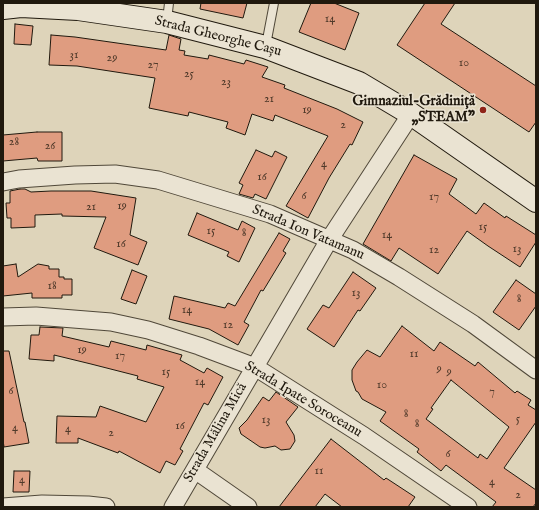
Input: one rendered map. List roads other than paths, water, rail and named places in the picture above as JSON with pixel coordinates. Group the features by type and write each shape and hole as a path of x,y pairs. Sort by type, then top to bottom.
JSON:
{"street":[{"name":"Strada Gheorghe Cașu","path":"3,8 21,6 78,6 168,13 266,47 359,83 410,114 536,201"},
{"name":"Strada Mălina Mică","path":"173,507 329,240 410,114"},
{"name":"Strada Ion Vatamanu","path":"3,182 19,179 115,174 158,180 270,214 353,250 473,324 536,370"},
{"name":"Strada Ipate Soroceanu","path":"3,317 36,316 110,322 148,330 199,346 255,367 364,436 468,507"},
{"path":"194,470 248,507"},
{"path":"3,507 88,505 106,507"}],"lane":[{"path":"266,47 274,3"}],"place":[{"name":"Gimnaziul-Grădiniță „STEAM”","path":"483,110"}]}
